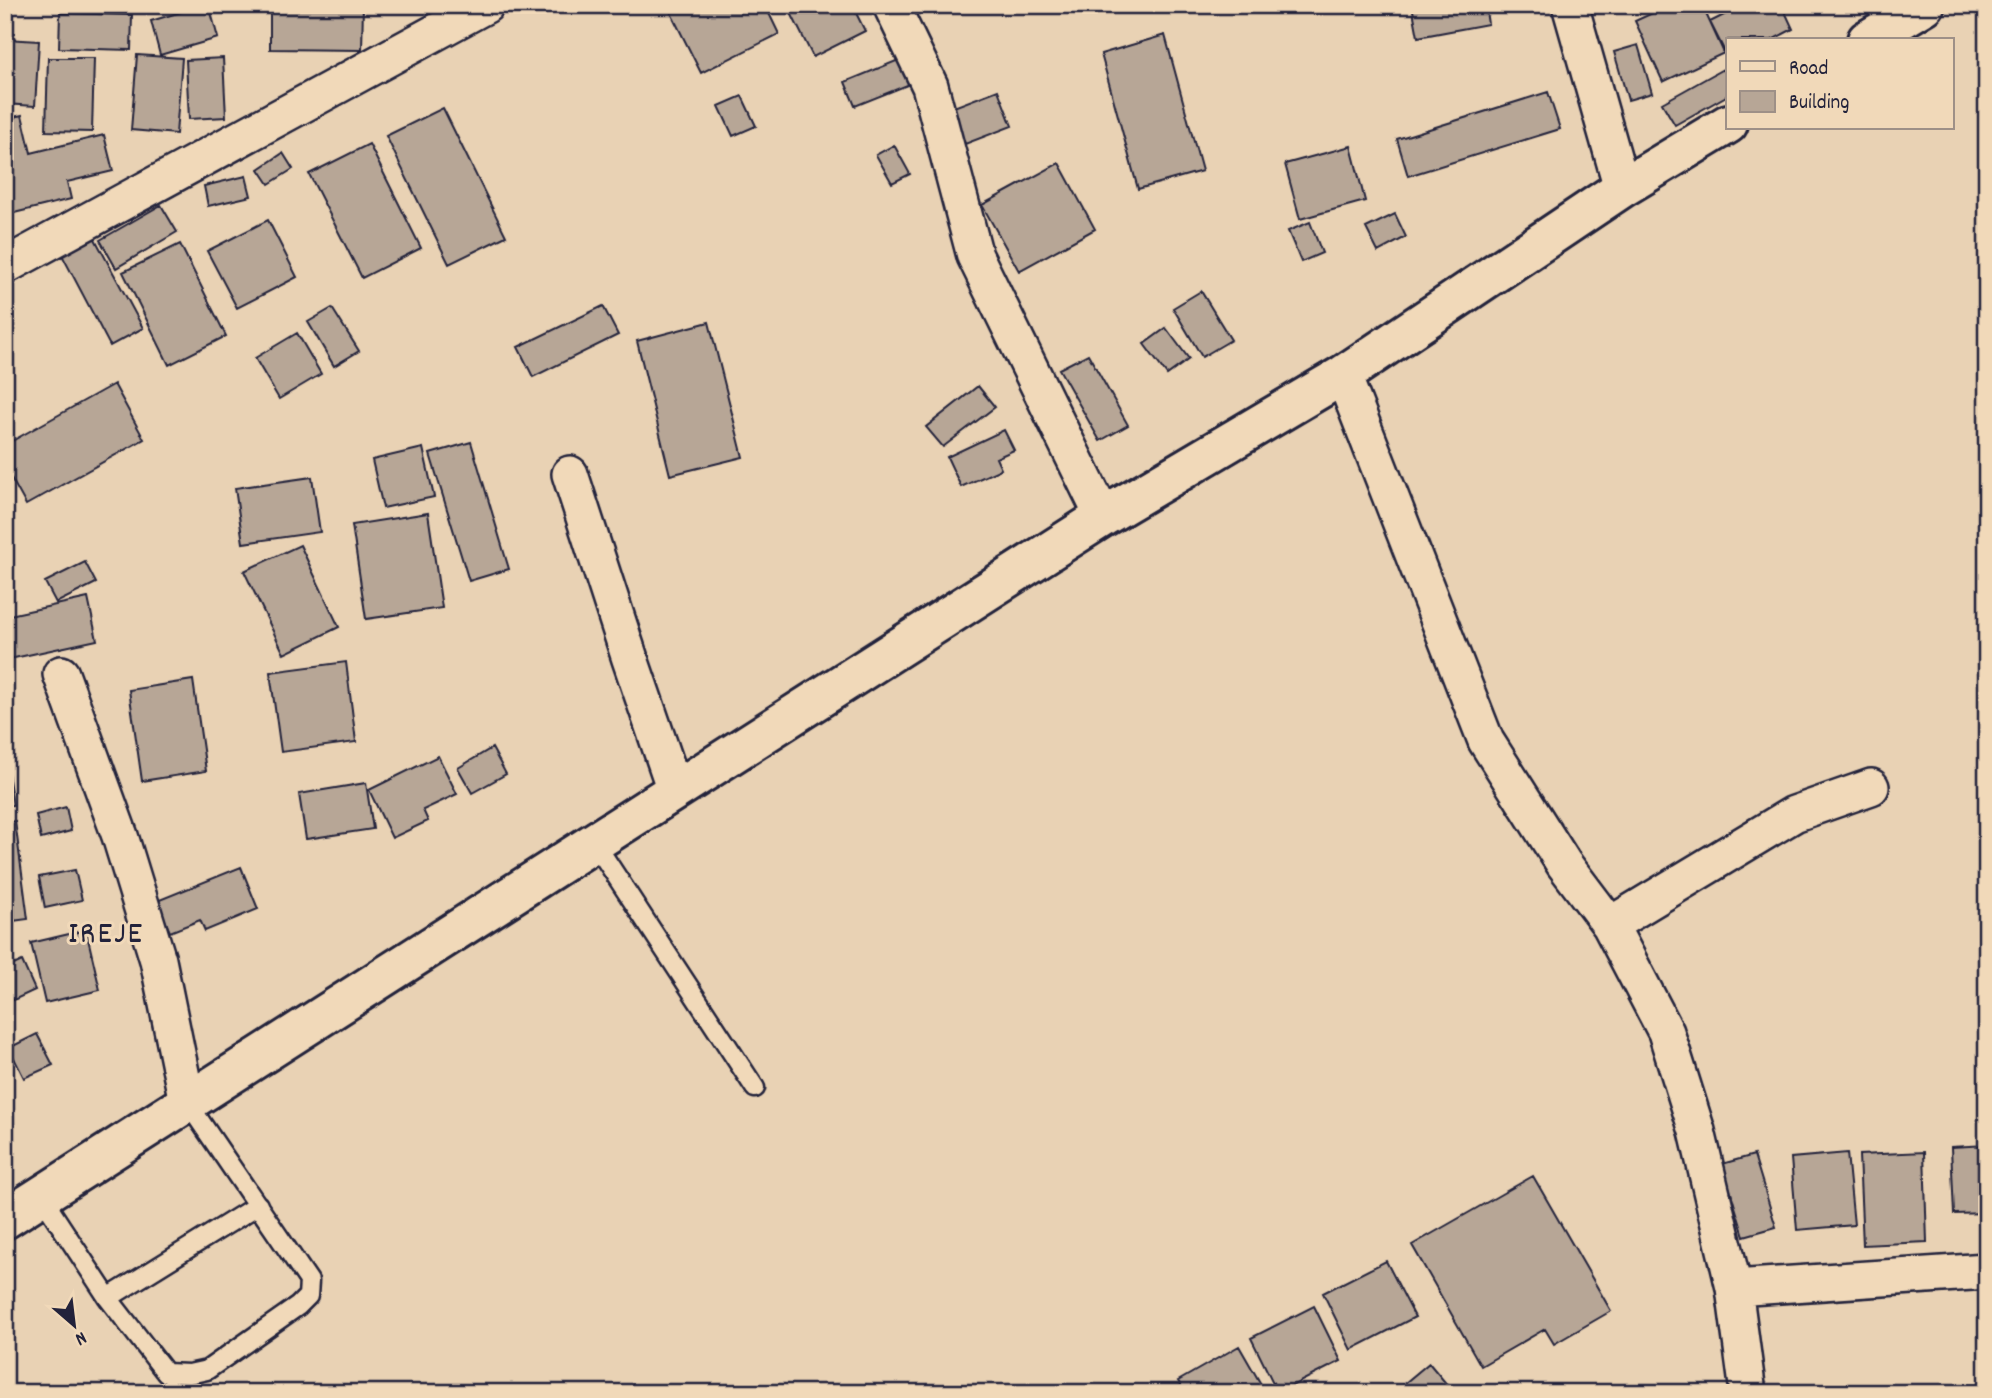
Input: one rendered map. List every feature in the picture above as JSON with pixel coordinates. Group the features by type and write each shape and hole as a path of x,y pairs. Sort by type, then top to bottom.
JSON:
{"main road":[{"path":"1870,38 1925,5"},
{"path":"5,1219 1103,517 1343,375 1622,188 1726,125"}],"street":[{"path":"891,5 930,86 975,256 1103,517"},
{"path":"1570,5 1622,188"},
{"path":"5,266 477,7"},
{"path":"1343,375 1486,741 1564,864 1610,925 1666,1032 1697,1131 1734,1289 1748,1393"},
{"path":"570,474 675,790"},
{"path":"61,674 120,836 158,960 187,1102"},
{"path":"1610,925 1794,814 1871,788"},
{"path":"1734,1289 1987,1271"}],"lane":[{"path":"594,842 755,1088"},
{"path":"41,1196 107,1298 166,1373 189,1374 207,1370 298,1306 308,1296 309,1281 187,1102"},
{"path":"107,1298 258,1205"}],"building":[{"path":"209,5 218,38 160,55 151,21"},
{"path":"270,5 363,5 362,50 270,49"},
{"path":"667,5 765,5 779,34 701,73"},
{"path":"787,5 852,5 865,31 813,57"},
{"path":"1412,5 1485,5 1488,24 1418,37"},
{"path":"1670,5 1702,5 1724,53 1663,82 1635,21"},
{"path":"1744,5 1782,5 1793,29 1776,38 1726,38 1726,54 1710,22"},
{"path":"60,13 132,15 131,50 59,48"},
{"path":"1165,35 1202,171 1138,189 1101,54"},
{"path":"5,39 39,41 35,106 5,104"},
{"path":"1638,45 1652,93 1628,100 1614,52"},
{"path":"137,55 182,58 176,134 131,130"},
{"path":"48,58 94,58 92,132 46,131"},
{"path":"223,58 226,117 189,119 186,60"},
{"path":"901,59 910,84 855,106 845,82"},
{"path":"1723,69 1726,74 1726,96 1675,125 1662,103"},
{"path":"998,90 1012,126 965,144 951,108"},
{"path":"1548,92 1560,129 1408,176 1397,139"},
{"path":"742,96 756,126 733,136 719,106"},
{"path":"443,108 506,236 449,264 386,136"},
{"path":"22,115 31,153 104,135 113,171 67,182 71,199 10,214 5,196 5,119"},
{"path":"369,144 421,248 362,278 309,174"},
{"path":"894,145 910,174 892,183 876,155"},
{"path":"1351,146 1365,201 1300,219 1285,164"},
{"path":"283,153 293,169 269,184 259,169"},
{"path":"1059,163 1095,229 1019,271 982,205"},
{"path":"246,176 251,196 208,206 204,186"},
{"path":"161,205 177,232 116,268 100,240"},
{"path":"1395,214 1406,237 1378,252 1366,228"},
{"path":"268,220 297,277 237,308 207,251"},
{"path":"1310,222 1322,253 1301,262 1288,231"},
{"path":"94,237 143,328 110,346 62,255"},
{"path":"180,244 226,336 169,365 123,272"},
{"path":"1201,291 1231,340 1202,357 1173,308"},
{"path":"603,306 618,335 533,377 518,347"},
{"path":"332,308 359,351 334,366 308,322"},
{"path":"709,322 743,457 670,475 637,341"},
{"path":"1166,328 1189,359 1167,375 1144,344"},
{"path":"297,333 321,374 279,399 255,358"},
{"path":"1088,354 1128,425 1100,441 1059,369"},
{"path":"114,384 144,439 26,505 5,467 5,445"},
{"path":"978,386 995,407 943,447 926,427"},
{"path":"1004,430 1014,450 996,458 1001,469 961,487 947,457"},
{"path":"471,442 509,569 469,581 430,454"},
{"path":"423,448 434,497 383,508 372,460"},
{"path":"312,477 320,532 243,543 235,488"},
{"path":"428,513 442,608 366,619 352,525"},
{"path":"300,545 339,627 284,654 244,571"},
{"path":"85,562 96,583 56,603 45,582"},
{"path":"88,598 97,640 5,660 5,616"},
{"path":"346,662 356,742 281,752 270,672"},
{"path":"193,680 206,771 142,781 129,690"},
{"path":"492,748 506,774 472,793 458,768"},
{"path":"5,754 13,805 5,806"},
{"path":"438,756 457,794 423,810 428,821 392,838 369,790"},
{"path":"366,783 373,829 306,839 299,794"},
{"path":"66,807 71,831 41,839 36,815"},
{"path":"15,821 28,919 5,922 5,823"},
{"path":"241,867 258,909 205,931 200,920 170,932 157,901"},
{"path":"75,870 82,900 45,908 39,877"},
{"path":"86,930 100,990 45,1003 31,943"},
{"path":"22,961 35,990 5,1004 5,969"},
{"path":"37,1034 53,1065 24,1078 9,1048"},
{"path":"1987,1145 1987,1213 1954,1214 1951,1147"},
{"path":"1924,1152 1927,1242 1863,1245 1859,1155"},
{"path":"1847,1153 1854,1225 1797,1230 1791,1158"},
{"path":"1754,1155 1776,1227 1744,1236 1722,1164"},
{"path":"1533,1176 1611,1311 1554,1344 1545,1329 1481,1366 1412,1245"},
{"path":"1386,1261 1415,1317 1351,1350 1323,1293"},
{"path":"1314,1306 1341,1361 1278,1393 1251,1338"},
{"path":"1239,1346 1266,1393 1185,1393 1178,1381"},
{"path":"1429,1363 1454,1393 1393,1393"}],"district":[{"name":"IREJE","path":"106,936"}]}
